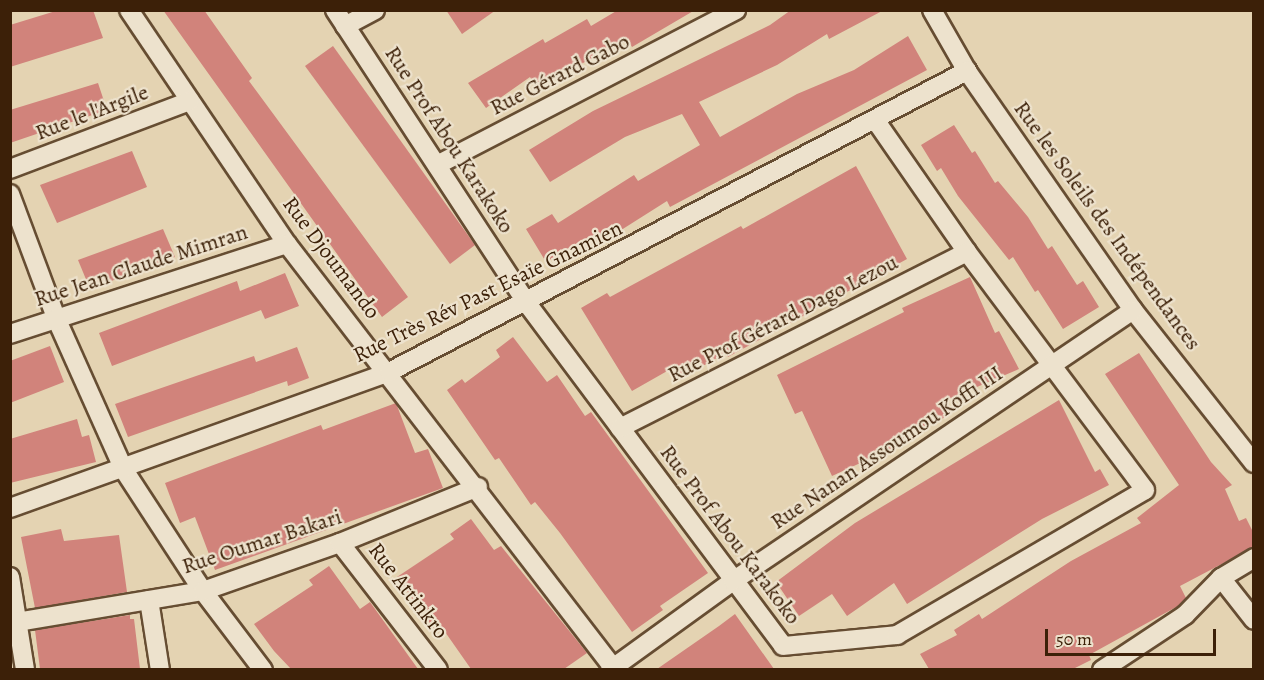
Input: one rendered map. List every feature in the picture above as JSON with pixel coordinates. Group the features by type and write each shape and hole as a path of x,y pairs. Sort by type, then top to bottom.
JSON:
{"street":[{"name":"Rue Djoumando","path":"129,10 287,244 478,487 613,669"},
{"path":"340,18 375,10"},
{"name":"Rue Gérard Gabo","path":"437,165 736,10"},
{"name":"Rue les Soleils des Indépendances","path":"932,10 967,71 1133,310 1254,463"},
{"name":"Rue Prof Abou Karakoko","path":"340,18 526,302 783,646 897,635 1145,490 967,252 876,120"},
{"name":"Rue Très Rév Past Esaïe Gnamien","path":"10,508 124,470 389,372 967,71"},
{"name":"Rue le l'Argile","path":"10,169 190,102"},
{"path":"10,194 56,318 124,470 203,591 263,669"},
{"name":"Rue Jean Claude Mimran","path":"10,334 287,244"},
{"name":"Rue Prof Gérard Dago Lezou","path":"620,428 967,252"},
{"name":"Rue Nanan Assoumou Koffi III","path":"613,669 733,581 1133,310"},
{"name":"Rue Oumar Bakari","path":"17,622 203,591 340,543 478,487"},
{"name":"Rue Attinkro","path":"340,543 438,669"},
{"path":"1102,669 1185,615 1221,578 1254,558"},
{"path":"10,577 25,669"},
{"path":"1221,578 1254,620"},
{"path":"149,600 160,669"}],"building":[{"path":"59,10 93,10 103,38 10,67 10,25"},
{"path":"163,10 204,10 252,78 249,81 408,297 382,317"},
{"path":"446,10 496,10 462,34"},
{"path":"618,10 695,10 632,47 628,40 536,87 530,77 486,108 468,83 543,39 545,43 587,19 591,26"},
{"path":"791,10 884,10 829,39 827,34 777,65 699,102 720,137 797,94 854,70 908,36 927,70 670,207 667,201 588,251 582,241 546,262 526,229 552,214 558,223 634,175 638,181 700,145 682,114 625,137 550,182 529,150 593,111 770,25"},
{"path":"333,46 475,245 450,264 305,66"},
{"path":"98,83 107,110 10,143 10,110"},
{"path":"954,125 972,153 975,151 995,183 998,181 1028,217 1048,249 1052,246 1077,285 1083,281 1099,307 1063,329 1038,290 1035,292 1013,257 1009,260 958,196 941,168 937,171 921,145"},
{"path":"132,151 147,187 57,223 40,185"},
{"path":"856,166 907,259 728,357 726,353 683,377 676,366 632,391 581,308 607,293 610,297 741,226 743,229"},
{"path":"163,229 175,257 90,289 78,260"},
{"path":"285,273 299,306 265,319 261,310 112,366 99,333 237,281 240,291"},
{"path":"970,277 995,333 999,331 1019,369 944,401 950,415 903,436 906,442 832,476 802,411 795,414 777,375 904,312 902,308"},
{"path":"513,337 547,382 557,375 585,416 591,412 708,573 660,606 663,610 632,632 560,533 535,502 531,505 499,458 495,460 447,390 462,379 465,383 500,357 496,350"},
{"path":"50,346 64,382 10,403 10,361"},
{"path":"297,347 309,378 288,386 287,381 128,437 115,404 254,356 256,362"},
{"path":"1139,353 1211,462 1232,485 1225,489 1239,521 1246,518 1254,534 1254,547 1180,586 1186,598 1178,606 1089,655 1091,660 1073,669 929,669 920,654 957,635 954,630 979,614 982,619 1071,561 1141,523 1137,518 1179,485 1105,374"},
{"path":"1059,400 1095,472 1100,469 1109,485 1042,519 907,604 894,583 847,616 832,594 799,616 776,582 855,523"},
{"path":"396,403 415,453 428,449 443,488 215,570 195,517 180,523 165,483 321,425 323,430"},
{"path":"77,419 82,437 89,435 96,462 10,483 10,439"},
{"path":"471,519 494,550 501,546 587,653 564,669 471,669 443,629 437,633 397,577 454,539 450,534"},
{"path":"61,529 64,541 119,535 127,592 35,608 21,537"},
{"path":"329,566 360,609 370,602 418,669 291,669 274,651 254,624 313,585 309,580"},
{"path":"735,614 774,669 657,669 719,626"},
{"path":"130,615 130,619 134,619 140,669 40,669 35,630"}]}
